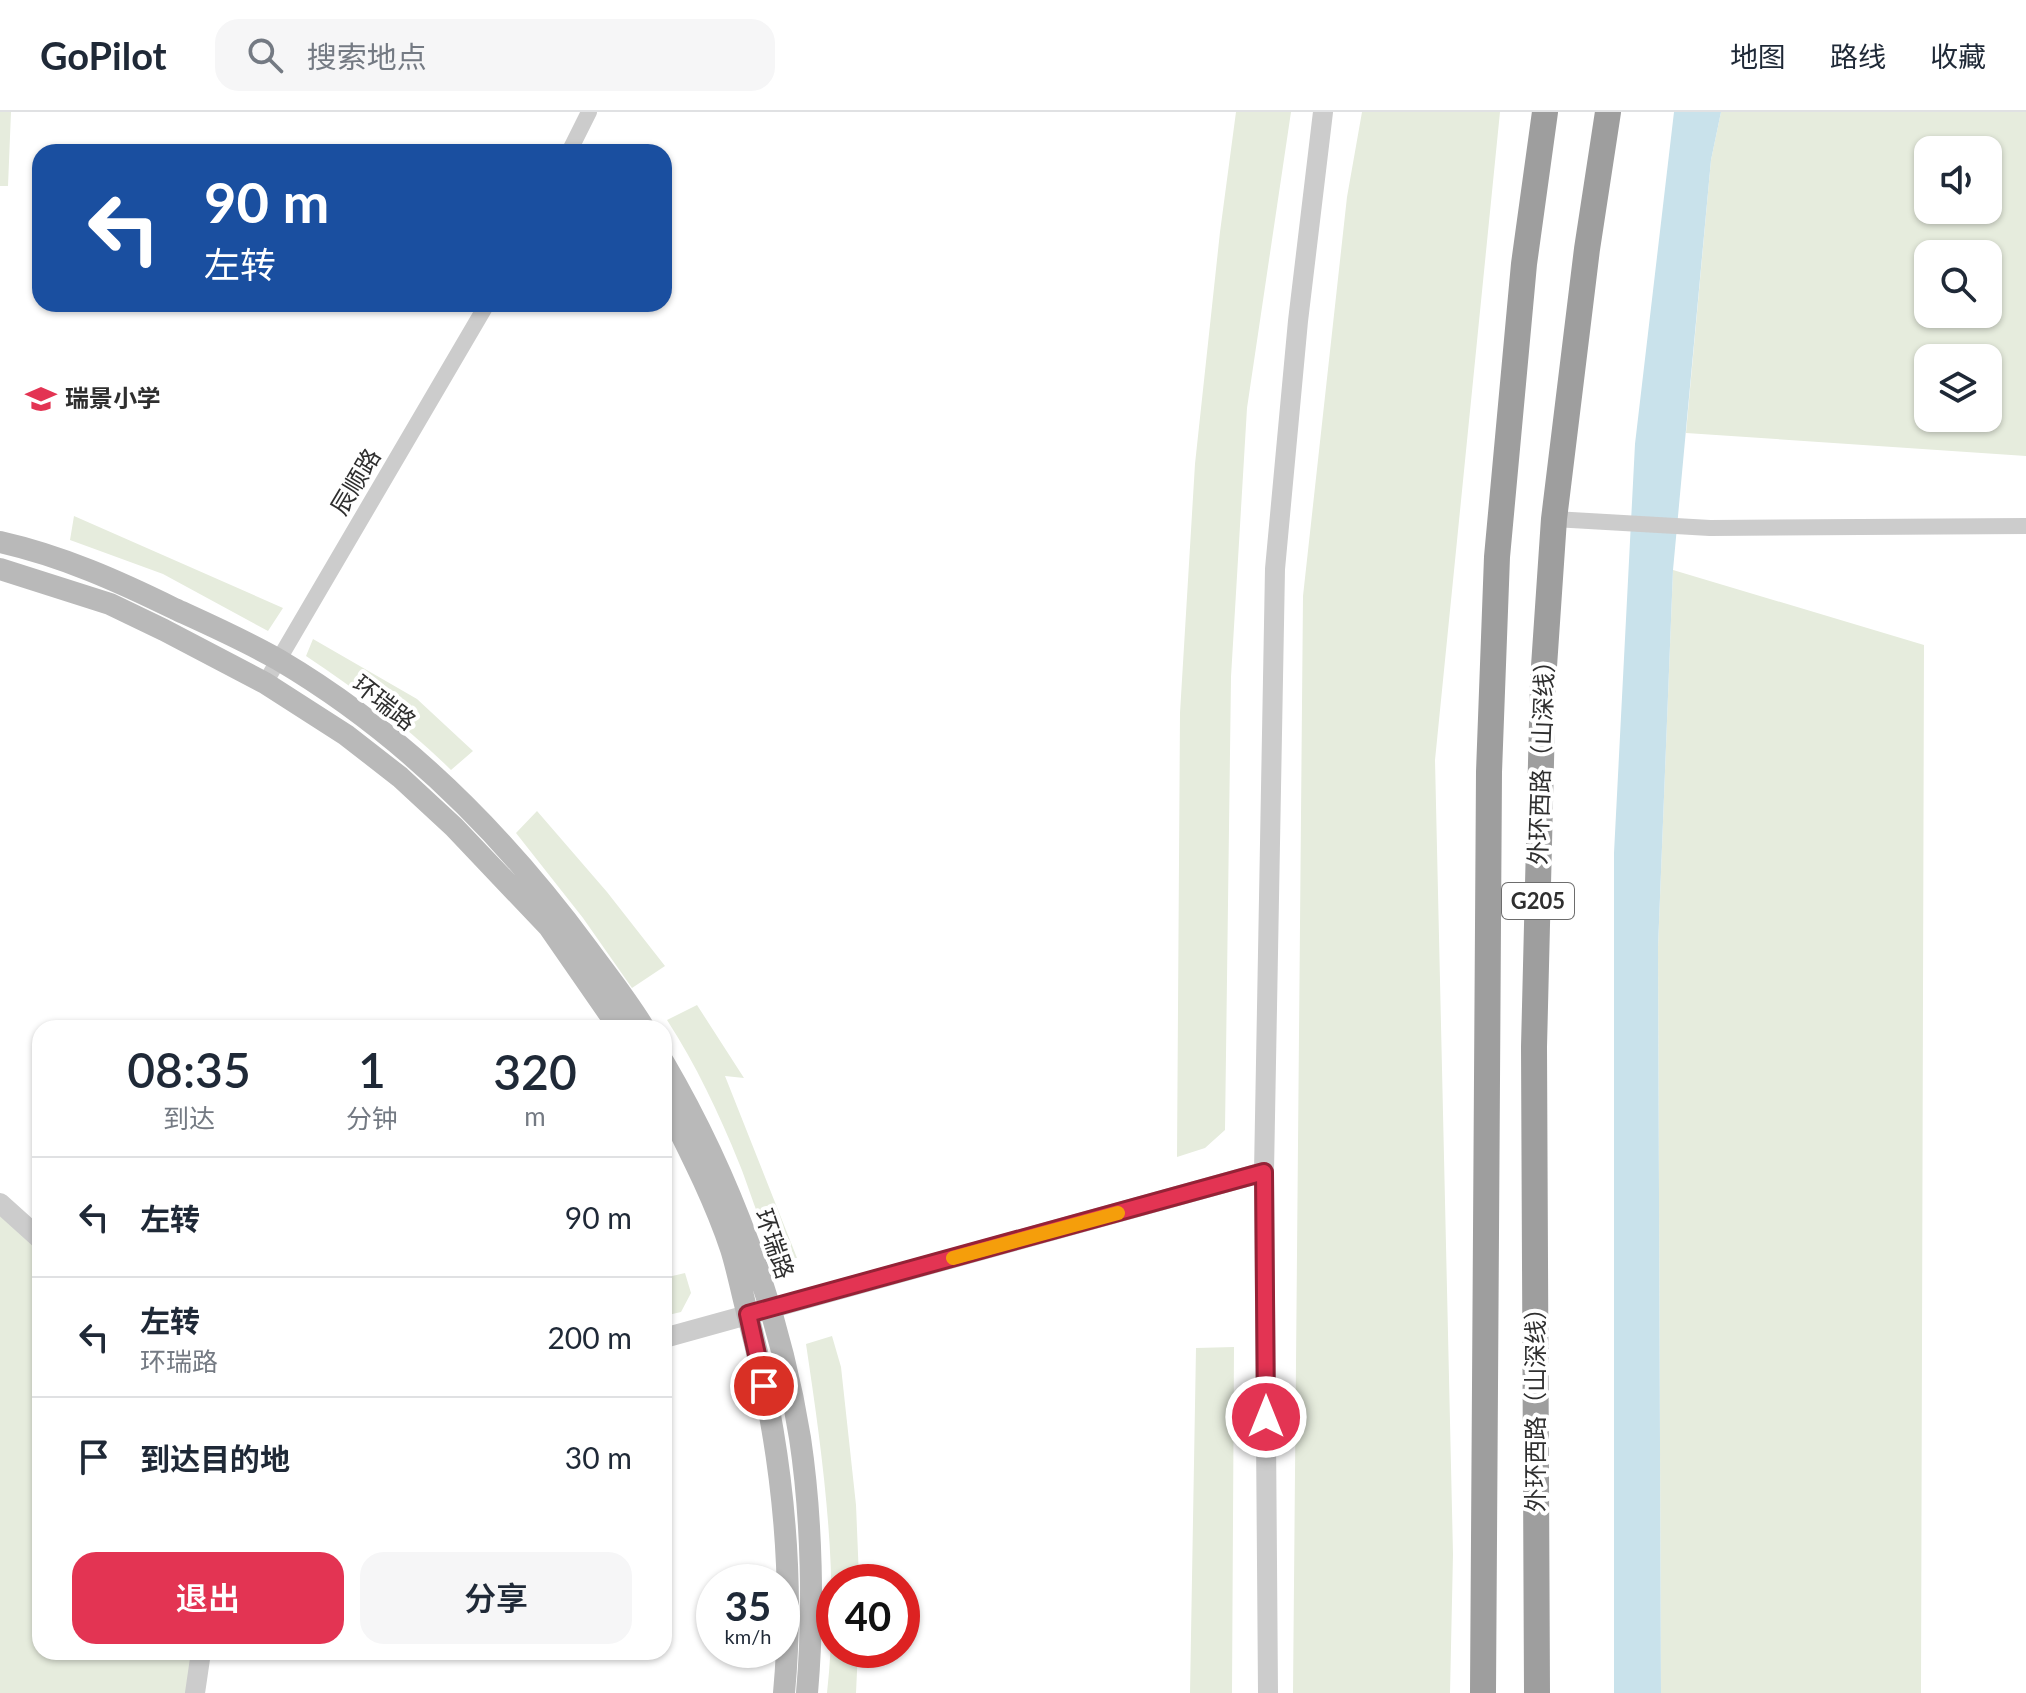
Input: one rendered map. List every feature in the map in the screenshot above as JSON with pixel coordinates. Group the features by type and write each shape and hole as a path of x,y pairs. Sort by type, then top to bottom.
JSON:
{"highway":[{"name":"外环西路（山深线）","path":"1483,1693 1489,772 1500,526 1524,264 1545,112"},
{"name":"外环西路（山深线）","path":"1537,1693 1534,1047 1543,681 1554,519 1587,249 1608,112"}],"main road":[{"name":"环瑞路","path":"0,542 42,552 103,574 278,659 369,721 507,848 547,893 638,1020"},
{"name":"环瑞路","path":"0,569 110,604 265,683 346,735 400,777 454,827 549,927 613,1020"},
{"name":"环瑞路","path":"672,1078 712,1155 744,1232 758,1311 759,1357 780,1484 788,1648 784,1693"},
{"name":"环瑞路","path":"672,1116 786,1372 800,1439 807,1521 811,1643 807,1693"}],"street":[{"path":"573,144 589,112"},
{"path":"1268,1693 1264,1172 1275,569 1298,321 1323,112"},
{"name":"辰顺路","path":"265,683 482,312"},
{"path":"1554,519 1710,528 2026,526"},
{"path":"672,1336 1264,1172"},
{"path":"0,1203 32,1232"},
{"path":"195,1693 200,1660"}],"green space":[{"path":"0,112 11,112 8,186 0,186"},
{"path":"1236,112 1291,112 1247,408 1231,677 1225,1130 1205,1148 1177,1157 1180,713 1195,464"},
{"path":"1362,112 1500,112 1435,760 1453,1554 1450,1693 1293,1693 1303,596 1347,197"},
{"path":"1721,112 2026,112 2026,456 1686,433 1711,160"},
{"path":"74,516 283,608 268,631 163,574 70,540"},
{"path":"1673,570 1924,645 1921,1693 1661,1693 1658,948"},
{"path":"313,639 417,699 473,751 451,770 382,710 306,656"},
{"path":"537,811 665,966 632,988 583,918 516,833"},
{"path":"697,1005 744,1078 725,1076 797,1258 783,1258 768,1237 715,1108 672,1028 672,1020 667,1020"},
{"path":"0,1203 32,1232 32,1660 200,1660 195,1693 0,1693"},
{"path":"685,1273 691,1293 681,1312 672,1314 672,1276"},
{"path":"832,1336 841,1367 856,1505 858,1564 831,1564 824,1474 806,1344"},
{"path":"1234,1347 1232,1693 1190,1693 1196,1348"},
{"path":"829,1668 857,1668 856,1693 827,1693"}],"water":[{"path":"1674,112 1721,112 1711,160 1673,570 1658,948 1661,1693 1614,1693 1614,853 1635,444"}],"slow traffic":[{"path":"953,1258 1118,1213"}],"place":[{"name":"瑞景小学","path":"41,399"}],"route":[{"path":"764,1386 748,1314 1264,1172 1266,1417"}]}
